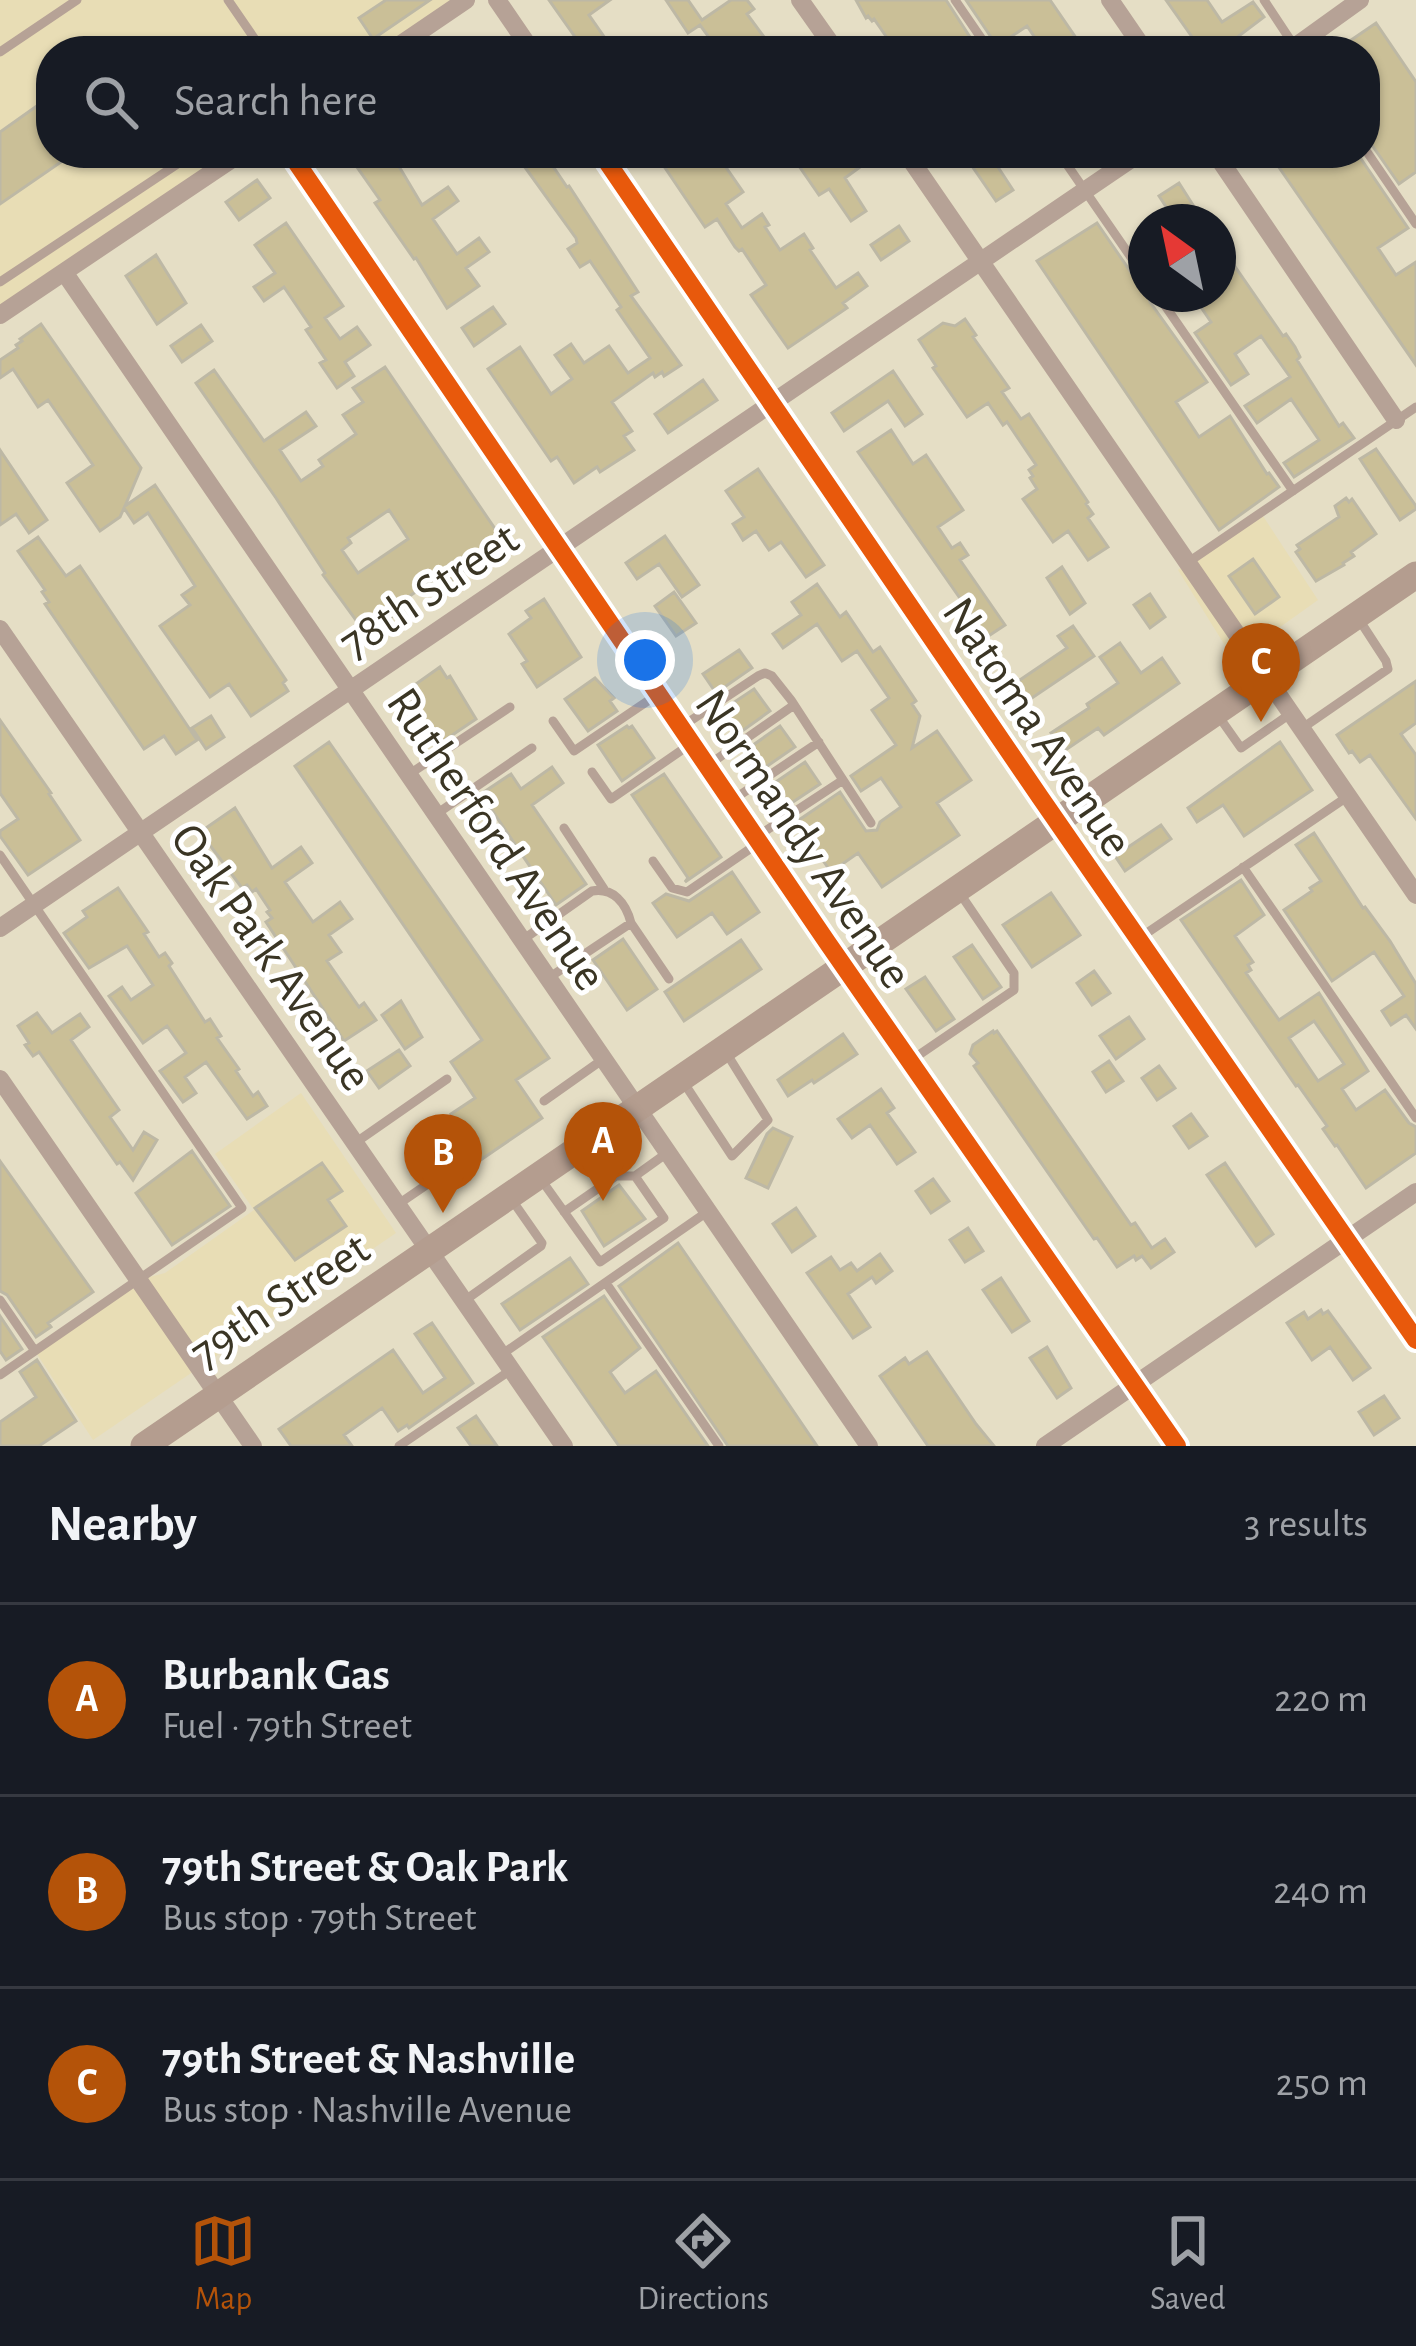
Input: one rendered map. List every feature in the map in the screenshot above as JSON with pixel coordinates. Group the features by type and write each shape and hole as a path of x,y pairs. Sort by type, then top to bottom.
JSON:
{"main road":[{"name":"79th Street","path":"144,1446 1416,575"}],"street":[{"path":"413,36 466,0"},
{"path":"497,0 522,36"},
{"path":"800,0 825,36"},
{"path":"1110,0 1135,36"},
{"path":"1312,36 1360,0"},
{"path":"0,315 219,168"},
{"name":"Normandy Avenue","path":"300,168 1178,1446"},
{"name":"Natoma Avenue","path":"611,168 1416,1340"},
{"path":"916,168 1416,895"},
{"name":"78th Street","path":"0,928 1118,168"},
{"path":"1225,168 1396,420"},
{"name":"Rutherford Avenue","path":"64,272 869,1446"},
{"name":"Oak Park Avenue","path":"0,628 564,1446"},
{"path":"0,1079 253,1446"},
{"path":"1046,1446 1416,1192"}],"lane":[{"path":"0,52 76,0"},
{"path":"228,0 252,36"},
{"path":"955,0 980,36"},
{"path":"1264,0 1286,36"},
{"path":"0,282 171,168"},
{"path":"1070,168 1128,253"},
{"path":"1378,168 1416,224"},
{"path":"1169,312 1293,490"},
{"path":"1187,562 1416,407"},
{"path":"1216,712 1240,748 1388,669 1357,616"},
{"path":"592,772 610,799 765,673 794,705 871,823"},
{"path":"553,721 574,751 659,694"},
{"path":"707,766 794,705"},
{"path":"408,775 510,707"},
{"path":"731,801 819,742"},
{"path":"435,815 532,748"},
{"path":"653,861 672,888 687,892 843,779"},
{"path":"1138,939 1348,796"},
{"path":"564,828 604,889"},
{"path":"0,855 242,1208 0,1375"},
{"path":"1243,867 1416,1118"},
{"path":"521,941 592,891 604,889 613,892 669,979"},
{"path":"910,1061 1014,990 1014,973 958,889"},
{"path":"547,979 631,923"},
{"path":"681,1078 732,1156 768,1120 753,1106 724,1049"},
{"path":"544,1101 602,1060"},
{"path":"355,1143 446,1078"},
{"path":"716,1131 730,1121"},
{"path":"564,1212 616,1176 635,1176 667,1153"},
{"path":"398,1204 454,1166"},
{"path":"538,1176 600,1262 664,1218 635,1176"},
{"path":"464,1301 541,1246 509,1196"},
{"path":"399,1446 606,1283 707,1212"},
{"path":"606,1283 719,1446"},
{"path":"0,1300 35,1351"}],"shaded area":[{"path":"0,0 458,0 405,36 36,36 36,168 212,168 0,313"},
{"path":"1261,513 1318,600 1234,660 1178,570"},
{"path":"301,1093 396,1233 93,1440 35,1351 138,1280 165,1273 254,1210 215,1154"}],"building":[{"path":"386,0 430,0 377,36 371,36 359,18"},
{"path":"549,0 610,0 589,15 604,36 574,36"},
{"path":"666,0 688,0 702,20 731,0 747,0 754,9 747,14 763,36 708,36 700,25 688,33"},
{"path":"856,0 946,0 969,36 886,36 874,19 866,18"},
{"path":"966,0 1050,0 1075,36 1034,36 1027,26 1012,36 990,36"},
{"path":"1166,0 1207,0 1222,22 1253,2 1264,17 1239,36 1191,36"},
{"path":"1376,23 1416,82 1416,172 1399,184 1380,157 1380,36 1357,36"},
{"path":"36,107 36,168 52,168 0,204 0,132"},
{"path":"358,168 400,168 422,205 448,187 458,201 433,219 457,254 479,238 489,252 466,268 479,286 447,308 375,203 380,200"},
{"path":"525,168 554,168 569,186 638,292 631,296 681,365 664,376 653,373 612,402 632,431 624,436 634,450 574,483 557,457 551,461 488,369 520,347 551,394 572,379 555,355 571,344 584,363 609,346 628,373 650,358 590,261 580,267 568,249 577,243"},
{"path":"665,168 726,168 743,192 726,204 742,228 762,214 780,250 804,234 836,288 858,273 867,286 843,303 847,308 788,348 751,295 766,285 742,249 735,247 717,219 705,227"},
{"path":"800,168 859,168 845,178 866,211 851,221 829,189 819,195"},
{"path":"973,168 999,168 1013,190 996,201"},
{"path":"1279,168 1367,168 1408,228 1378,248 1396,275 1416,262 1416,365"},
{"path":"257,180 270,198 239,220 226,202"},
{"path":"1179,183 1192,204 1164,204 1159,196"},
{"path":"286,223 343,306 325,318 340,339 357,327 370,345 345,362 354,376 337,388 320,363 326,360 306,330 311,327 284,287 264,301 254,287 275,273 255,245"},
{"path":"1097,223 1128,268 1128,312 1157,312 1207,382 1176,402 1199,437 1230,416 1279,487 1219,530 1037,261"},
{"path":"899,226 909,241 881,260 871,245"},
{"path":"156,255 186,303 157,324 126,276"},
{"path":"1236,268 1295,347 1297,360 1339,426 1343,423 1354,438 1294,477 1284,463 1319,440 1291,399 1257,423 1245,406 1290,377 1261,336 1235,354 1248,374 1231,385 1195,333 1211,322 1204,312 1236,312"},
{"path":"493,307 505,324 474,346 462,328"},
{"path":"965,319 1009,388 1002,392 1021,419 1029,414 1088,502 1093,514 1088,518 1108,547 1088,560 1068,531 1053,542 1023,499 1037,489 1029,470 1036,465 1007,422 1003,425 988,403 967,417 933,368 919,340 943,323 955,326"},
{"path":"41,324 141,468 125,506 155,485 286,680 288,691 251,716 229,684 210,697 160,626 190,605 182,595 195,586 148,513 134,523 124,508 120,517 100,531 67,483 93,465 48,400 38,407 13,369 0,378 0,360"},
{"path":"201,325 212,341 182,362 171,346"},
{"path":"385,367 504,542 445,585 439,576 395,606 399,612 366,634 196,383 214,370 264,441 306,412 316,426 280,450 301,481 323,466 319,460 356,434 343,415 363,402 353,388","holes":["389,510 408,539 358,573 342,550 351,543 348,538"]},
{"path":"893,371 922,414 905,426 888,401 844,431 832,413"},
{"path":"703,380 717,400 668,433 655,414"},
{"path":"891,430 913,464 926,455 963,510 938,527 952,548 960,543 968,555 960,560 1005,625 987,637 858,452"},
{"path":"1376,449 1416,506 1400,520 1360,459"},
{"path":"0,450 47,520 29,533 16,514 0,525"},
{"path":"758,469 824,565 806,577 781,542 769,550 756,531 743,540 733,524 744,517 726,491"},
{"path":"1352,499 1376,534 1351,552 1354,556 1344,565 1316,581 1296,552 1297,545 1339,517 1335,506"},
{"path":"665,536 699,585 682,597 659,564 637,579 626,563"},
{"path":"38,537 66,576 80,566 197,740 176,754 164,736 144,749 45,604 49,602 45,590 18,551"},
{"path":"1253,559 1279,597 1255,614 1229,576"},
{"path":"1062,567 1085,603 1070,614 1047,578"},
{"path":"817,584 840,617 846,612 873,652 880,647 916,701 912,704 920,716 912,748 937,731 971,780 937,803 959,835 882,887 858,853 831,872 796,822 840,792 866,831 877,830 880,822 901,807 881,778 861,791 851,776 896,745 872,710 889,698 857,651 842,661 817,624 783,648 773,634 801,615 792,602"},
{"path":"674,592 696,623 676,636 655,606"},
{"path":"1150,594 1165,617 1150,628 1134,605"},
{"path":"544,599 581,657 537,687 509,634 531,618 526,611"},
{"path":"1073,626 1094,656 1029,700 1017,682 1067,648 1058,636"},
{"path":"1120,643 1141,673 1162,658 1179,683 1104,735 1098,728 1064,751 1051,733 1118,683 1100,657"},
{"path":"739,650 752,668 716,693 703,674"},
{"path":"440,667 476,719 442,742 406,691"},
{"path":"595,678 614,698 610,701 617,711 588,731 565,699"},
{"path":"1416,681 1416,723 1401,734 1416,755 1416,819 1370,755 1360,762 1337,735"},
{"path":"754,689 770,711 735,736 721,711"},
{"path":"211,716 224,737 206,749 192,728"},
{"path":"0,720 80,840 28,875 0,836 0,831 18,819 0,793"},
{"path":"632,726 654,758 622,781 598,745"},
{"path":"780,726 795,747 760,771 746,750"},
{"path":"329,742 549,1058 516,1080 542,1118 466,1170 449,1146 465,1135 451,1114 475,1098 451,1062 482,1040 295,766"},
{"path":"1280,742 1312,790 1244,836 1223,805 1197,822 1188,808"},
{"path":"805,762 820,784 784,808 770,786"},
{"path":"552,767 563,783 532,805 586,884 556,905 481,794 511,774 521,789"},
{"path":"664,774 721,857 685,882 688,878 632,795"},
{"path":"235,808 272,868 301,847 312,863 285,882 313,922 340,902 352,919 329,935 341,952 327,961 359,1007 364,1003 376,1020 344,1041 266,922 272,918 270,910 256,889 242,888 200,832"},
{"path":"1161,825 1171,839 1125,871 1115,856"},
{"path":"1314,833 1416,984 1416,1029 1406,1015 1391,1025 1382,1011 1404,996 1374,952 1332,981 1284,910 1321,881 1296,845"},
{"path":"732,872 759,912 727,934 712,913 677,937 653,903 666,894 689,901"},
{"path":"1241,880 1264,915 1235,936 1253,962 1246,973 1279,1020 1319,993 1368,1071 1342,1089 1356,1110 1385,1090 1416,1127 1416,1153 1366,1188 1181,920","holes":["1314,1021 1344,1064 1318,1081 1289,1038"]},
{"path":"118,888 159,957 165,953 205,1022 210,1019 253,1096 258,1092 267,1106 247,1119 206,1062 185,1077 196,1093 183,1102 160,1071 186,1053 167,1026 143,1043 109,996 122,987 131,1000 153,985 127,946 89,968 64,933 87,917 83,911"},
{"path":"1051,893 1080,935 1032,967 1003,925"},
{"path":"623,939 657,989 627,1010 593,960"},
{"path":"741,940 761,969 684,1021 665,992"},
{"path":"972,945 1001,987 983,999 954,957"},
{"path":"1094,971 1110,993 1092,1005 1077,983"},
{"path":"925,977 954,1019 936,1031 906,989"},
{"path":"401,1001 422,1037 405,1049 382,1015"},
{"path":"37,1013 52,1033 80,1014 89,1027 71,1040 119,1110 110,1117 133,1150 144,1132 157,1140 133,1180 39,1052 33,1056 25,1045 29,1043 18,1026"},
{"path":"1129,1017 1144,1039 1116,1059 1100,1036"},
{"path":"993,1031 1131,1225 1135,1223 1152,1248 1165,1239 1174,1252 1151,1268 1142,1256 1117,1267 1094,1239 974,1066 978,1063 970,1054 973,1045"},
{"path":"843,1034 857,1054 788,1096 778,1080"},
{"path":"399,1050 410,1066 379,1088 367,1071"},
{"path":"1109,1061 1123,1081 1106,1092 1093,1072"},
{"path":"1159,1066 1175,1088 1157,1100 1142,1078"},
{"path":"881,1089 894,1108 887,1113 915,1152 897,1164 870,1125 852,1138 838,1119"},
{"path":"1191,1114 1207,1136 1189,1148 1174,1126"},
{"path":"773,1128 792,1137 768,1188 746,1178"},
{"path":"192,1151 230,1206 172,1245 136,1193"},
{"path":"0,1161 93,1292 36,1337 0,1291"},
{"path":"322,1163 342,1191 328,1200 346,1226 295,1260 255,1208"},
{"path":"1225,1163 1273,1234 1256,1246 1207,1175"},
{"path":"933,1179 949,1201 931,1213 916,1191"},
{"path":"619,1185 645,1219 604,1246 582,1211"},
{"path":"796,1208 815,1236 792,1252 773,1224"},
{"path":"968,1228 983,1251 965,1262 950,1240"},
{"path":"678,1243 817,1446 728,1446 619,1286"},
{"path":"880,1254 892,1271 876,1283 872,1277 848,1294 870,1327 853,1338 807,1273 831,1257 840,1270 851,1263 857,1271"},
{"path":"570,1258 588,1284 520,1330 502,1304"},
{"path":"1001,1278 1029,1321 1012,1332 983,1290"},
{"path":"604,1296 640,1348 610,1372 625,1393 656,1371 708,1446 619,1446 543,1337"},
{"path":"1321,1310 1323,1314 1328,1311 1370,1368 1353,1380 1330,1347 1312,1360 1287,1323 1304,1312 1308,1319"},
{"path":"0,1316 22,1349 6,1360 0,1351"},
{"path":"432,1323 473,1383 409,1428 398,1431 382,1408 344,1435 352,1446 291,1446 279,1429 393,1350 423,1393 445,1378 415,1334"},
{"path":"1047,1347 1071,1388 1057,1398 1030,1358"},
{"path":"927,1352 994,1446 928,1446 880,1376 905,1358 909,1364"},
{"path":"37,1360 76,1421 39,1446 0,1446 0,1422 36,1397 20,1372"},
{"path":"1384,1396 1399,1418 1374,1435 1359,1412"},
{"path":"476,1416 497,1446 471,1446 458,1428"}],"cycle path":[{"path":"300,168 1177,1446"},
{"path":"611,168 1416,1340"}],"place":[{"name":"79th Street & Nashville","path":"1261,722"},
{"name":"Burbank Gas","path":"603,1201"},
{"name":"79th Street & Oak Park","path":"443,1213"}]}
